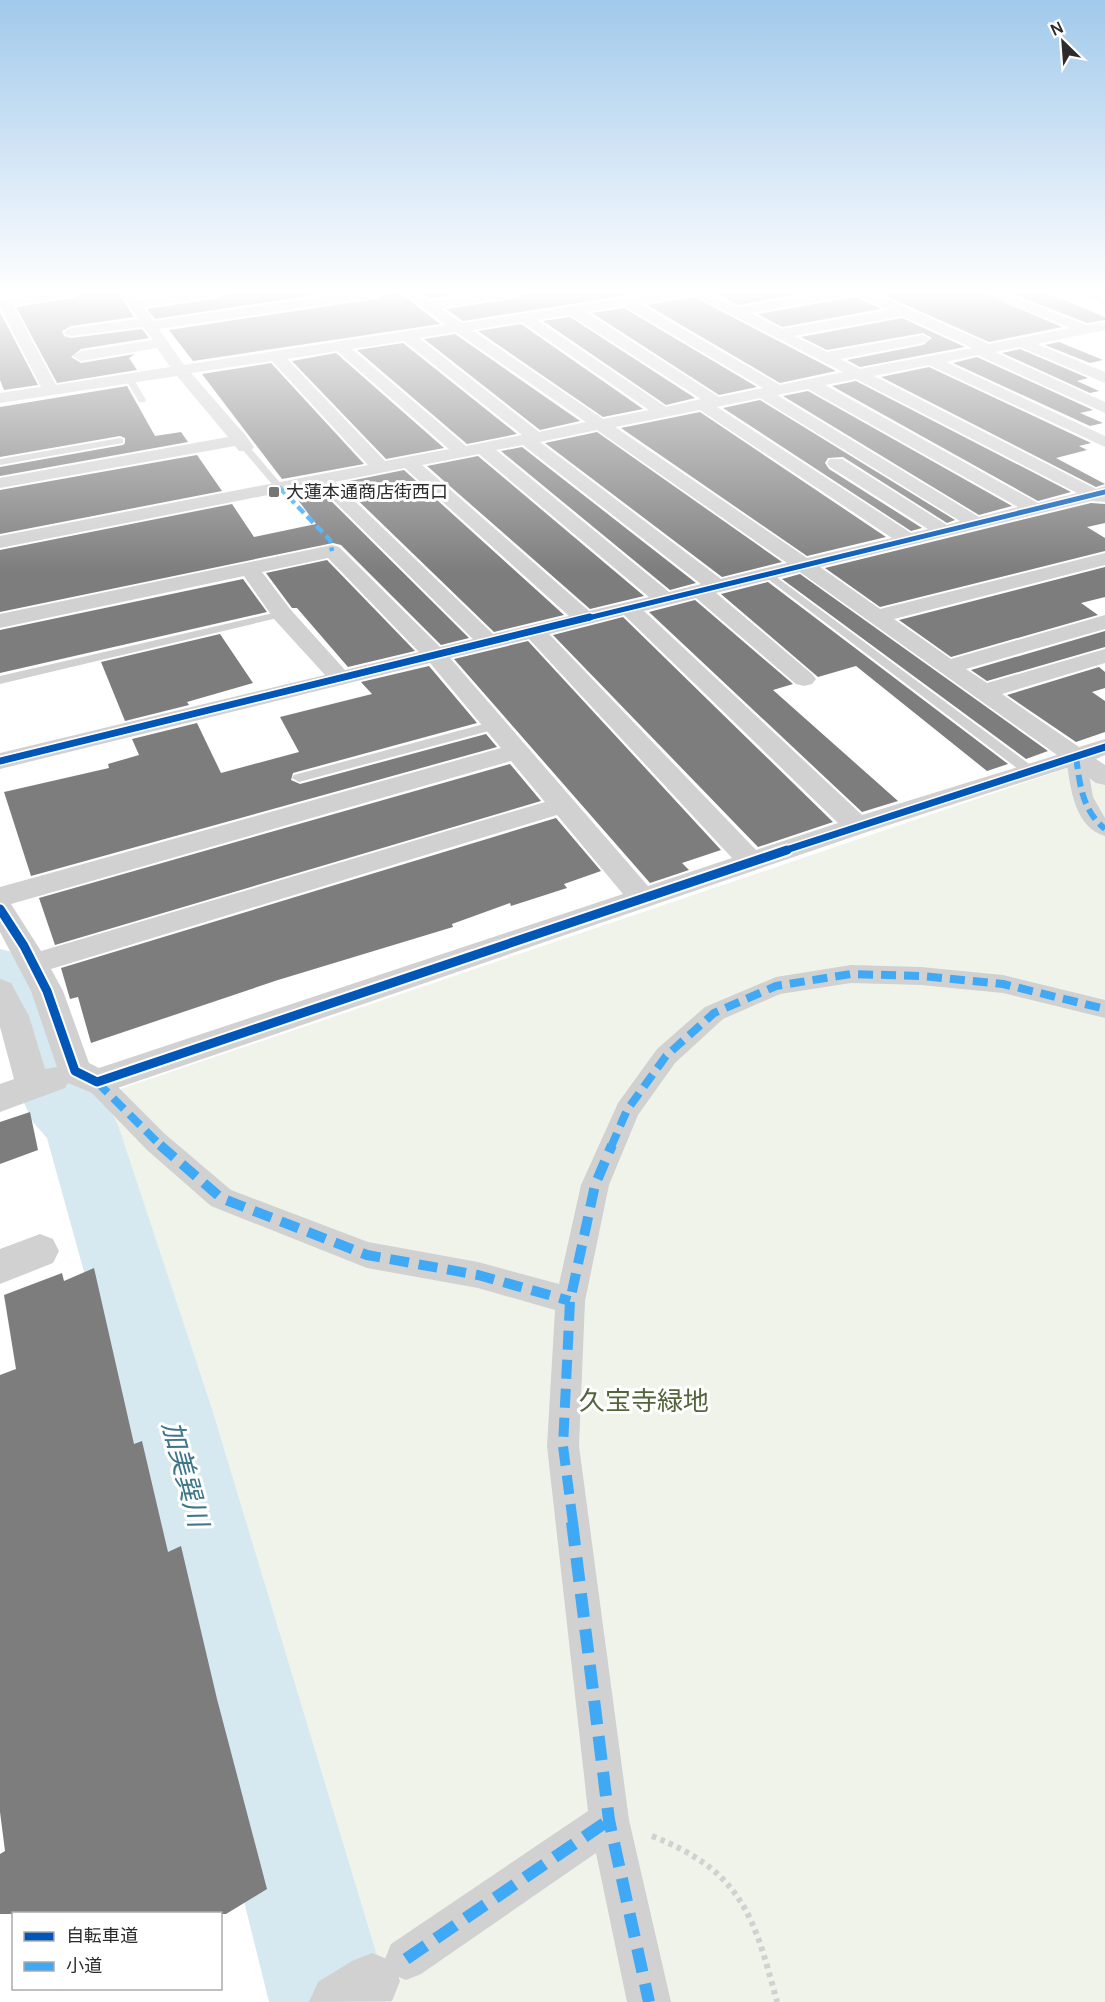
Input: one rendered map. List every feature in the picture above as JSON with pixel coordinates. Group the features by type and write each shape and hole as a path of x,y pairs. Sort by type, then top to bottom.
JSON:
{"street":[{"path":"49,385 51,390"},
{"path":"0,398 81,385"},
{"path":"194,385 243,444"},
{"path":"304,385 380,467"},
{"path":"386,385 462,451"},
{"path":"467,385 708,588 804,679"},
{"path":"544,385 1105,777"},
{"path":"623,385 662,412"},
{"path":"692,385 908,540"},
{"path":"761,385 976,523"},
{"path":"0,542 797,385"},
{"path":"813,385 1035,509"},
{"path":"880,385 1101,496"},
{"path":"985,385 1105,442"},
{"path":"1058,385 1105,408"},
{"path":"717,401 754,411"},
{"path":"0,483 243,444"},
{"path":"482,447 665,599"},
{"path":"824,455 944,531"},
{"path":"408,462 584,618"},
{"path":"322,479 488,642"},
{"path":"0,761 976,523 1101,496"},
{"path":"0,621 332,551 435,655 643,899"},
{"path":"875,617 1105,559"},
{"path":"249,568 282,615 339,678"},
{"path":"629,608 857,826"},
{"path":"947,667 1105,622"},
{"path":"534,631 751,862"},
{"path":"982,692 1105,656"},
{"path":"0,1098 33,1086 86,1076 643,899 857,826 1105,747"},
{"path":"0,897 517,751"},
{"path":"1076,757 1084,804 1098,824 1105,829"},
{"path":"33,964 563,805"},
{"path":"0,909 47,991 86,1076 220,1198 367,1255 478,1275 570,1301"},
{"path":"649,2002 609,1820 563,1446 570,1301 595,1185 627,1110 666,1056 714,1013 776,987 851,974 921,976 1003,984 1105,1009"},
{"path":"0,991 13,1016 33,1086"},
{"path":"0,1267 40,1251"},
{"path":"372,1981 609,1820"}],"lane":[{"path":"133,385 142,400"},
{"path":"0,462 120,441"},
{"path":"243,444 279,487"},
{"path":"768,574 1031,772"},
{"path":"0,680 282,615"},
{"path":"299,778 495,725"}],"path":[{"path":"609,1820 672,1843 704,1862 733,1889 755,1934 777,2002"}],"green space":[{"name":"久宝寺緑地","path":"1068,768 1105,784 1105,2002 331,2002 85,1101"}],"building":[{"path":"2,385 35,385 4,390"},
{"path":"211,385 292,385 364,464 282,479"},
{"path":"315,385 373,385 444,448 386,459"},
{"path":"398,385 456,385 517,434 467,444"},
{"path":"483,385 529,385 580,421 540,430"},
{"path":"557,385 609,385 643,409 603,417"},
{"path":"637,385 676,385 695,398 666,405"},
{"path":"704,385 757,387 719,395"},
{"path":"865,385 1071,492 1038,501 832,386"},
{"path":"897,385 968,385 1091,443 1079,446 1087,450 1056,458 1105,484 1096,487"},
{"path":"1002,385 1039,385 1093,410 1080,413 1103,423 1090,426"},
{"path":"1073,385 1087,385 1099,391 1090,393"},
{"path":"127,386 155,436 181,432 188,442 0,476 0,467 123,445 125,438 120,436 0,457 0,407"},
{"path":"808,391 1012,506 979,515 783,396"},
{"path":"760,400 955,520 947,523 843,457 828,458 825,463 829,469 922,528 911,531 723,408"},
{"path":"700,412 886,537 807,556 621,428"},
{"path":"597,432 782,562 722,577 545,443"},
{"path":"522,447 696,583 670,590 501,451"},
{"path":"197,455 222,491 0,534 0,490"},
{"path":"478,456 644,596 590,609 427,466"},
{"path":"404,470 564,615 494,632 340,483"},
{"path":"317,487 469,638 441,645 341,545 333,543 0,612 0,550 232,504 254,537 316,524 292,492"},
{"path":"1091,503 1105,504 1105,523 1087,527 1105,538 1105,551 880,607 825,568"},
{"path":"327,560 415,651 348,667 297,608 292,608 266,573"},
{"path":"1105,567 1105,597 1081,603 1098,615 951,657 899,620"},
{"path":"800,574 1048,751 1026,759 782,579"},
{"path":"243,579 267,612 0,673 0,630"},
{"path":"768,582 1008,764 987,771 856,666 818,677 721,594"},
{"path":"695,600 793,684 773,690 898,801 862,812 649,612"},
{"path":"623,617 833,822 758,847 553,635"},
{"path":"1105,631 1105,647 987,681 971,670"},
{"path":"220,634 253,683 187,702 189,705 125,721 101,662"},
{"path":"528,641 721,850 682,863 689,870 650,883 454,659"},
{"path":"429,666 477,723 293,773 291,780 300,784 486,734 497,747 31,876 4,792 109,768 108,764 139,755 132,739 197,723 221,773 299,752 280,717 372,694 361,682"},
{"path":"1099,667 1105,672 1105,688 1092,692 1105,701 1105,732 1076,742 1007,695"},
{"path":"510,764 541,801 55,945 39,898"},
{"path":"556,818 601,871 564,884 567,888 511,906 510,903 452,924 453,927 278,980 91,1043 78,997 70,999 61,968"},
{"path":"30,1112 38,1150 0,1164 0,1122"},
{"path":"94,1268 134,1444 142,1441 168,1552 181,1546 217,1699 267,1889 226,1914 222,1912 12,1912 12,1914 0,1914 0,1854 5,1851 0,1812 0,1375 16,1369 4,1295 62,1273 64,1281"}],"waterway":[{"name":"加美巽川","path":"0,973 19,976 59,1101 81,1125 167,1409 330,2002"}],"marked path":[{"path":"279,487 330,540 332,551"},
{"path":"1076,757 1086,806 1091,815 1105,829"},
{"path":"649,2002 609,1820 563,1446 570,1301 595,1185 627,1110 666,1056 714,1013 776,986 851,974 921,976 1003,984 1105,1009"},
{"path":"97,1082 156,1142 221,1198 367,1255 478,1275 570,1301"},
{"path":"406,1959 609,1820"}],"cycle path":[{"path":"0,761 1105,492"},
{"path":"0,909 24,946 47,991 75,1071 97,1082 857,826 1105,747"}],"place":[{"name":"大蓮本通商店街西口","path":"274,492"}]}
